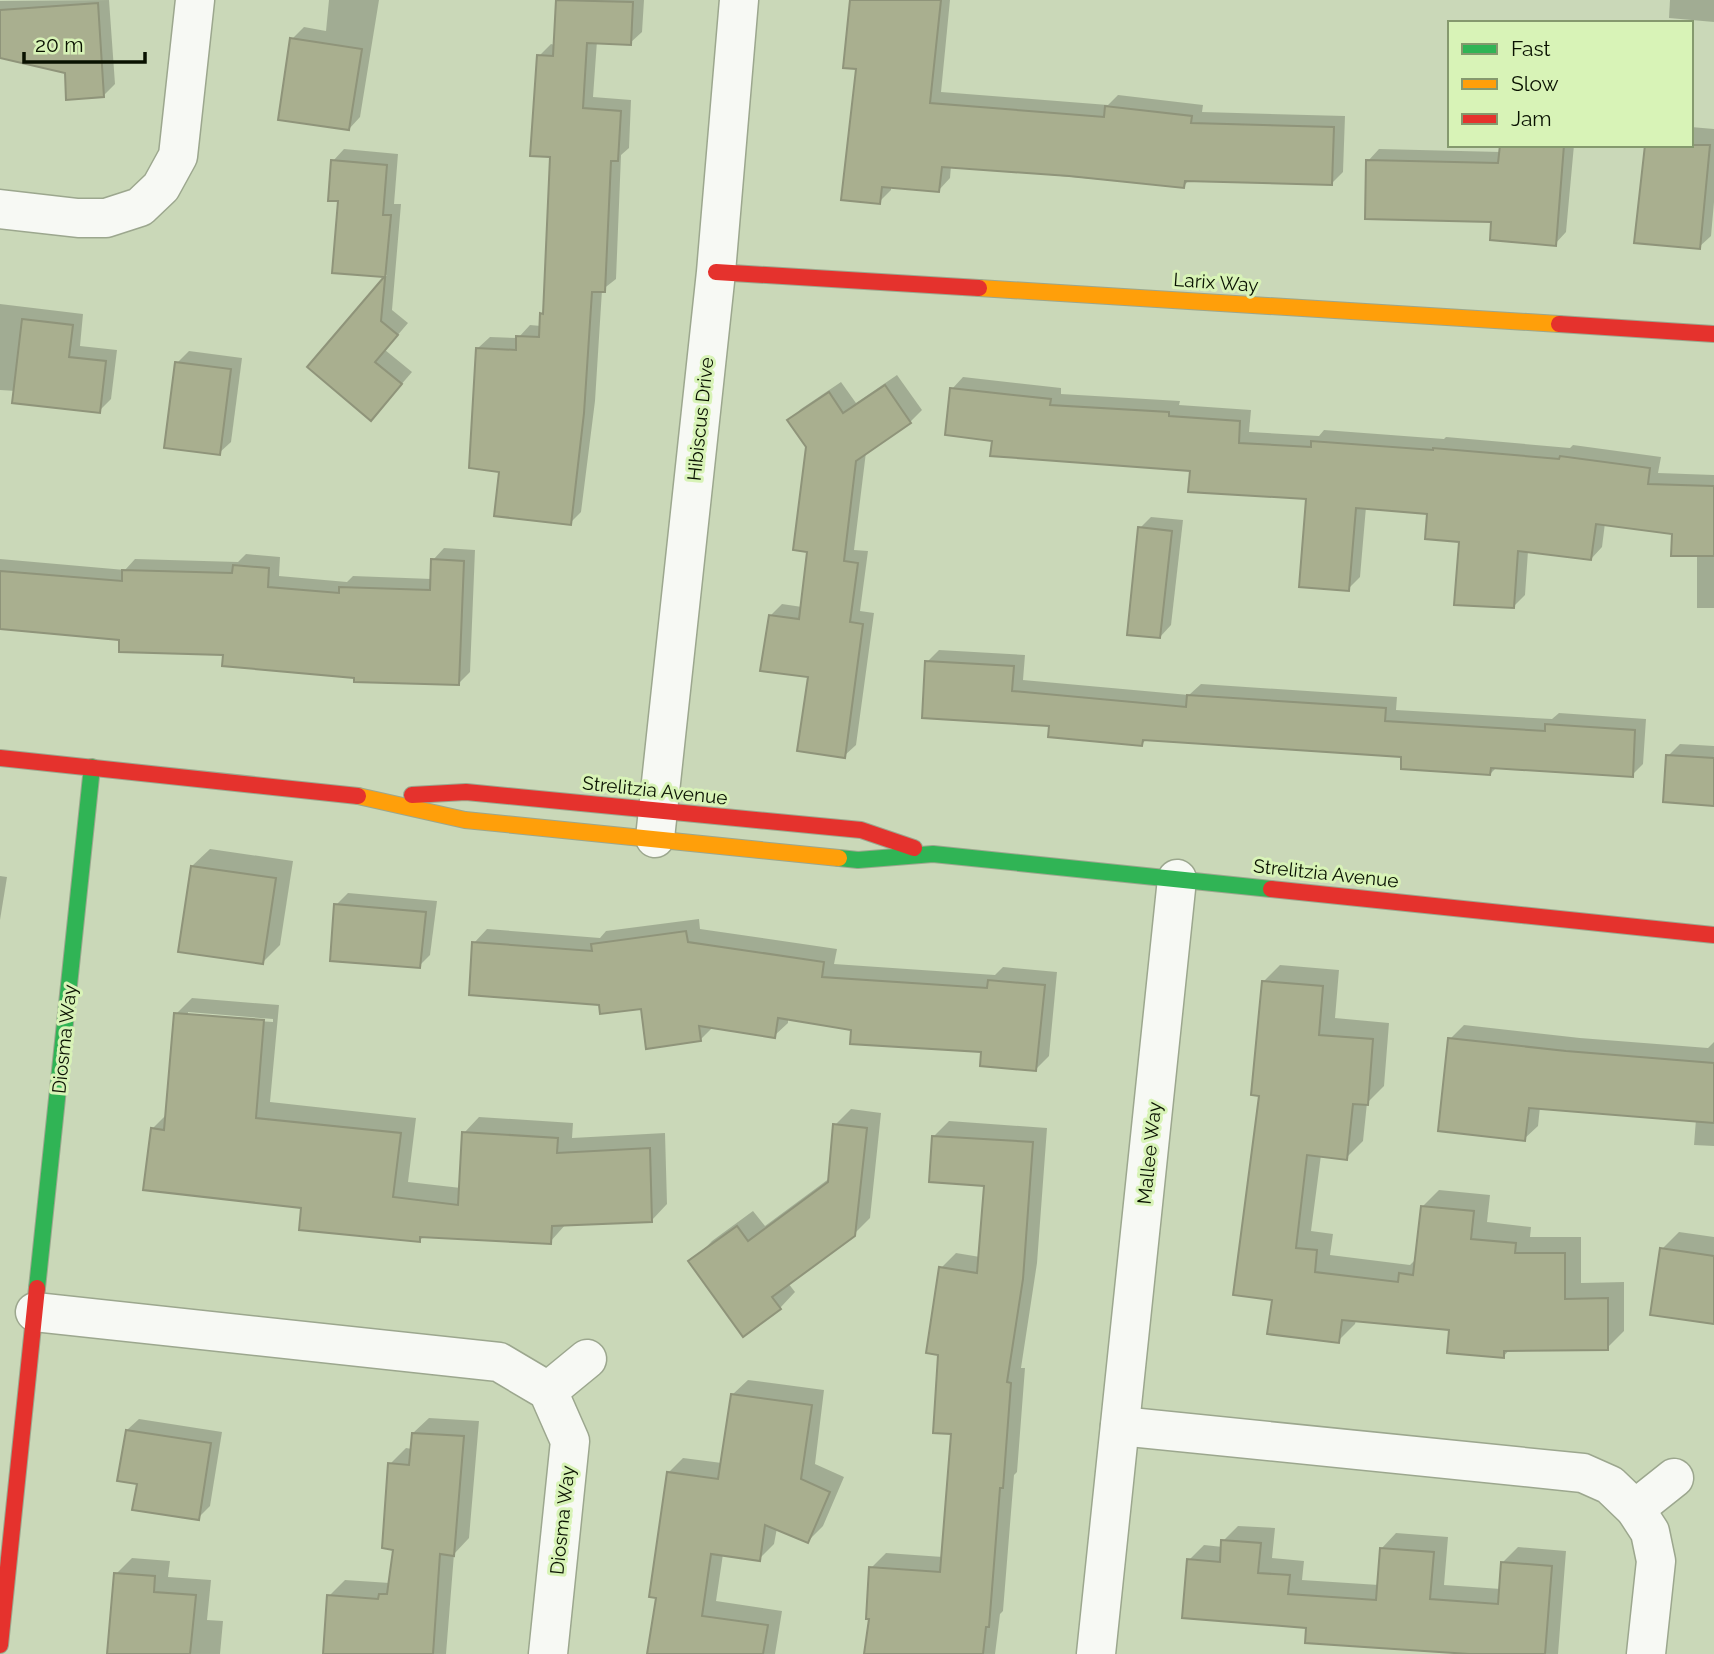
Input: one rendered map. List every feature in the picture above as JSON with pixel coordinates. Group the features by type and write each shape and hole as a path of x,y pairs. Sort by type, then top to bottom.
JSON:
{"street":[{"path":"0,209 78,218 106,218 139,207 160,187 178,156 195,0"},
{"name":"Hibiscus Drive","path":"657,825 716,272 739,0"},
{"name":"Larix Way","path":"716,272 1714,334"},
{"name":"Strelitzia Avenue","path":"0,758 370,797 465,820 861,830 933,854"},
{"name":"Diosma Way","path":"0,1645 92,767"},
{"name":"Strelitzia Avenue","path":"370,797 466,792 858,860 933,854 1714,935"},
{"name":"Mallee Way","path":"1096,1654 1177,879"},
{"path":"35,1312 499,1362 548,1391 587,1359"},
{"name":"Diosma Way","path":"548,1391 570,1441 548,1654"},
{"path":"1120,1426 1583,1473 1610,1485 1635,1509 1650,1532 1656,1561 1646,1654"},
{"path":"1635,1509 1674,1478"}],"building":[{"path":"556,0 633,2 631,45 587,43 583,108 621,111 618,161 611,161 605,292 592,292 584,413 571,525 494,516 499,472 469,468 476,348 516,350 516,336 539,337 540,313 543,314 550,157 530,156 537,55 553,56"},
{"path":"850,0 941,0 930,103 1104,117 1105,106 1192,116 1191,123 1334,127 1332,185 1185,181 1184,188 942,167 939,192 882,187 880,204 841,200 856,69 843,68"},
{"path":"98,3 104,97 66,100 65,73 0,58 0,10"},
{"path":"290,38 362,49 349,130 278,120"},
{"path":"1710,145 1700,249 1634,243 1645,147"},
{"path":"1500,147 1564,147 1556,246 1490,240 1491,222 1365,219 1366,160 1498,163"},
{"path":"331,160 387,165 383,215 391,215 381,321 398,335 375,362 402,384 371,421 307,367 384,277 332,273 338,201 328,201"},
{"path":"22,319 73,325 69,357 106,361 100,413 12,403"},
{"path":"175,362 231,369 220,455 164,448"},
{"path":"885,385 911,423 856,461 844,561 858,563 850,622 863,624 845,758 797,751 808,677 760,671 769,615 799,619 807,552 793,550 806,447 787,420 829,392 843,413"},
{"path":"950,388 1051,399 1050,405 1169,412 1169,416 1240,421 1239,443 1311,447 1311,441 1433,448 1559,459 1560,456 1650,468 1648,484 1714,486 1714,556 1671,556 1672,534 1596,524 1591,560 1518,551 1514,608 1454,605 1459,542 1425,539 1427,514 1356,508 1349,591 1299,587 1306,499 1188,492 1190,471 990,456 992,441 945,435"},
{"path":"1138,527 1172,531 1160,638 1127,635"},
{"path":"431,559 464,561 459,685 354,682 354,678 222,666 223,655 119,652 119,640 0,629 0,571 122,581 122,570 232,573 233,565 269,568 268,587 339,593 339,587 430,590"},
{"path":"925,661 1014,666 1012,691 1186,707 1187,695 1386,708 1385,721 1545,731 1545,724 1635,730 1633,777 1491,768 1490,775 1401,769 1401,757 1143,740 1142,746 1048,737 1049,726 922,718"},
{"path":"1666,755 1714,758 1714,806 1663,802"},
{"path":"191,866 276,878 263,964 178,952"},
{"path":"334,904 426,912 420,968 330,961"},
{"path":"686,931 688,942 824,962 822,977 987,988 988,980 1045,985 1036,1071 980,1066 981,1052 850,1044 851,1030 778,1018 775,1038 699,1026 701,1041 646,1049 641,1009 600,1014 599,1005 469,995 472,942 592,951 591,944"},
{"path":"1262,981 1323,986 1319,1035 1373,1039 1368,1105 1353,1104 1347,1160 1307,1155 1296,1248 1317,1250 1315,1272 1398,1282 1399,1273 1413,1275 1421,1206 1474,1211 1471,1239 1516,1243 1515,1253 1565,1253 1565,1299 1608,1298 1608,1350 1504,1351 1504,1358 1447,1353 1449,1330 1342,1320 1339,1343 1267,1334 1272,1300 1233,1295 1259,1096 1251,1095"},
{"path":"174,1013 264,1020 256,1118 401,1133 393,1197 458,1205 462,1132 558,1138 557,1153 650,1148 652,1222 552,1226 551,1244 420,1237 420,1242 299,1230 301,1208 143,1190 151,1128 164,1130"},
{"path":"1448,1038 1714,1063 1714,1123 1529,1108 1525,1141 1438,1131"},
{"path":"833,1124 867,1128 855,1236 772,1297 781,1309 743,1337 688,1261 737,1226 748,1241 828,1182"},
{"path":"932,1136 1033,1142 1023,1279 1007,1382 1011,1383 989,1627 986,1627 983,1654 864,1654 869,1619 866,1619 869,1567 940,1572 951,1434 933,1433 938,1355 926,1353 939,1267 977,1273 984,1186 929,1182"},
{"path":"1660,1248 1714,1256 1714,1324 1650,1315"},
{"path":"731,1394 812,1405 801,1479 830,1492 808,1543 765,1525 760,1561 711,1554 702,1616 768,1625 763,1654 647,1654 656,1598 649,1597 667,1472 718,1479"},
{"path":"126,1430 211,1443 199,1520 132,1510 137,1484 117,1481"},
{"path":"412,1433 464,1436 454,1556 440,1554 433,1654 323,1654 327,1595 378,1599 379,1594 387,1594 393,1550 382,1548 388,1463 409,1465"},
{"path":"1221,1540 1261,1543 1258,1573 1290,1575 1288,1594 1376,1600 1380,1548 1434,1552 1430,1599 1498,1604 1501,1562 1552,1566 1545,1654 1469,1654 1305,1643 1306,1628 1182,1618 1187,1559 1220,1562"},
{"path":"114,1573 155,1576 154,1592 196,1595 190,1654 107,1654"}],"traffic: fast":[{"path":"37,1288 92,767"},
{"path":"839,858 858,860 933,854 1271,889"}],"traffic: slow":[{"path":"979,288 1559,324"},
{"path":"358,796 465,820 839,858"}],"traffic: jam":[{"path":"716,272 979,288"},
{"path":"1559,324 1714,334"},
{"path":"0,758 358,796"},
{"path":"412,795 466,792 861,830 914,848"},
{"path":"1271,889 1714,935"},
{"path":"0,1645 37,1288"}]}
